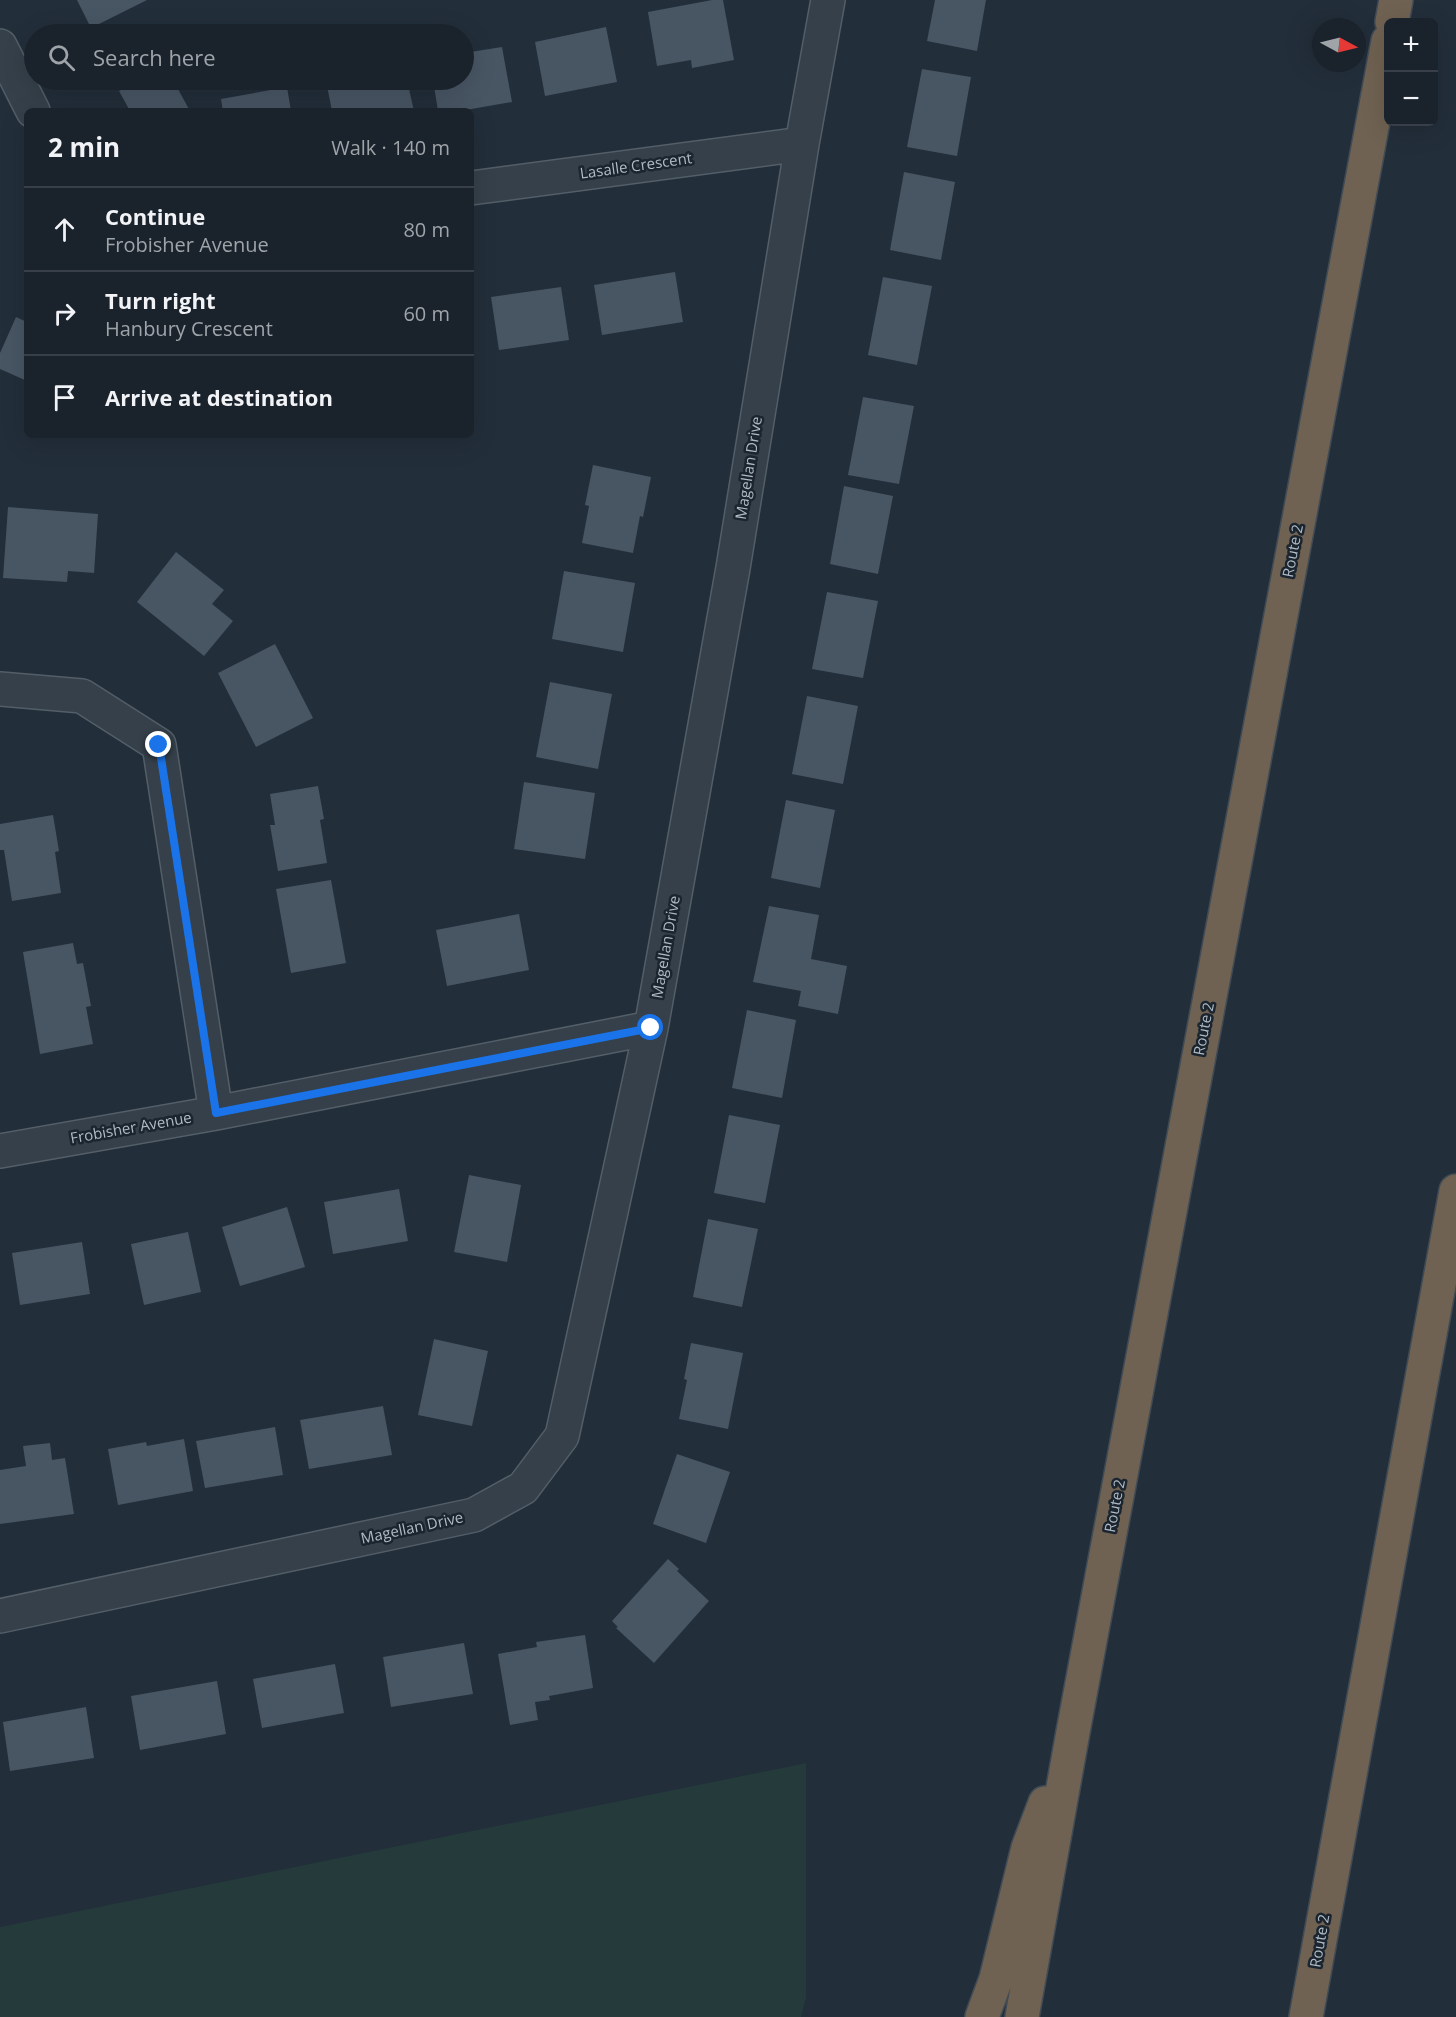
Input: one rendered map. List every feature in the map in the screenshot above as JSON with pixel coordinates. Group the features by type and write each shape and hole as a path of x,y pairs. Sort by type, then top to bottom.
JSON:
{"highway":[{"path":"1393,18 1396,0"},
{"name":"Route 2","path":"1022,2017 1073,1732 1384,68"},
{"name":"Route 2","path":"1306,2017 1456,1191"},
{"path":"982,2017 996,1979 1028,1848 1073,1732"},
{"path":"1320,2017 1327,1902"}],"street":[{"name":"Magellan Drive","path":"0,1616 474,1515 523,1488 562,1436 651,1028 733,568 802,144 828,0"},
{"path":"0,46 31,108"},
{"name":"Lasalle Crescent","path":"474,188 802,144"},
{"path":"0,689 82,696 159,745 216,1113"},
{"name":"Frobisher Avenue","path":"0,1151 216,1113 651,1028"}],"green space":[{"path":"806,1763 806,1998 801,2017 0,2017 0,1927"}],"building":[{"path":"77,0 147,0 99,24 89,24"},
{"path":"723,0 734,60 692,68 691,60 657,66 648,12"},
{"path":"935,0 986,0 977,51 927,41"},
{"path":"606,27 617,82 545,96 535,42"},
{"path":"502,47 512,102 474,109 438,108 435,90 474,90 474,51"},
{"path":"922,69 971,77 957,156 907,147"},
{"path":"178,90 188,108 128,108 119,91"},
{"path":"270,90 288,90 290,108 222,108 221,99"},
{"path":"328,90 409,90 413,108 331,108"},
{"path":"904,172 955,182 941,260 890,250"},
{"path":"675,272 683,322 602,335 594,285"},
{"path":"883,277 932,286 917,365 868,355"},
{"path":"561,287 569,340 499,350 491,297"},
{"path":"16,317 24,321 24,380 0,369 0,353"},
{"path":"863,397 914,406 899,484 848,475"},
{"path":"593,465 651,477 633,553 582,543 589,506 585,505"},
{"path":"844,486 893,496 878,574 830,564"},
{"path":"8,507 98,514 94,573 68,571 67,582 3,578"},
{"path":"176,552 224,590 212,604 233,621 204,656 137,602"},
{"path":"564,571 635,583 623,652 552,639"},
{"path":"827,592 878,601 863,678 812,669"},
{"path":"275,644 313,718 256,747 218,673"},
{"path":"550,682 612,694 598,769 536,757"},
{"path":"807,696 858,706 843,784 792,774"},
{"path":"524,782 595,793 585,859 514,849"},
{"path":"318,786 324,819 320,820 327,863 278,871 270,825 275,825 270,794"},
{"path":"786,800 835,810 820,888 771,878"},
{"path":"53,815 59,851 55,852 61,893 12,901 4,850 0,850 0,824"},
{"path":"331,880 346,963 291,973 276,889"},
{"path":"769,906 819,915 811,959 847,966 838,1014 798,1006 801,991 753,982"},
{"path":"519,914 529,970 447,986 436,930"},
{"path":"73,943 77,964 83,963 91,1006 86,1007 93,1044 40,1054 23,952"},
{"path":"747,1010 796,1020 782,1098 732,1088"},
{"path":"729,1115 780,1125 765,1203 714,1193"},
{"path":"469,1175 521,1185 507,1262 454,1252"},
{"path":"399,1189 408,1241 333,1254 324,1202"},
{"path":"287,1207 305,1267 240,1286 222,1227"},
{"path":"708,1219 758,1229 742,1307 693,1297"},
{"path":"188,1232 201,1292 144,1305 131,1244"},
{"path":"82,1242 90,1294 20,1305 12,1253"},
{"path":"434,1339 488,1351 472,1426 418,1415"},
{"path":"691,1343 743,1353 728,1429 679,1419 687,1380 684,1379"},
{"path":"383,1406 392,1455 309,1469 300,1420"},
{"path":"275,1427 283,1475 205,1488 196,1441"},
{"path":"184,1439 193,1491 118,1505 108,1449 146,1442 147,1446"},
{"path":"50,1443 52,1460 65,1458 74,1514 0,1524 0,1470 26,1466 23,1446"},
{"path":"677,1454 730,1472 706,1543 653,1524"},
{"path":"668,1559 679,1569 677,1571 709,1601 654,1663 616,1628 618,1627 612,1621"},
{"path":"585,1635 593,1688 549,1696 550,1700 535,1702 538,1720 510,1725 498,1654 537,1647 536,1642"},
{"path":"464,1643 473,1694 391,1707 383,1657"},
{"path":"335,1664 344,1713 262,1728 253,1679"},
{"path":"217,1681 226,1734 140,1750 131,1696"},
{"path":"86,1707 94,1758 10,1771 3,1722"}],"route":[{"path":"159,745 216,1113 651,1028"}]}
